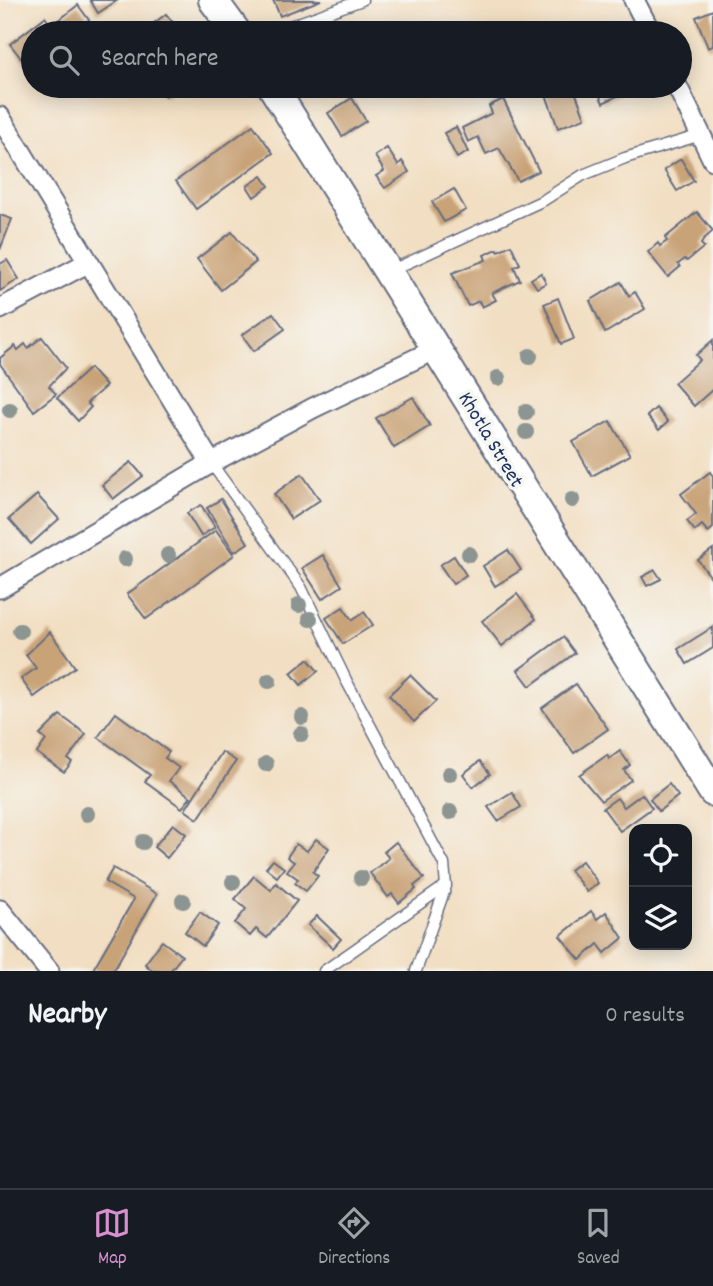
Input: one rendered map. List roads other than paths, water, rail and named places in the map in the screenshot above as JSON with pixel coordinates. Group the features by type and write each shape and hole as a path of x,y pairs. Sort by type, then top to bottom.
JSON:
{"street":[{"path":"213,0 228,21"},
{"path":"634,0 645,21"},
{"name":"Khotla Street","path":"280,98 438,348 561,553 713,792"},
{"path":"683,98 713,160"},
{"path":"0,117 211,463"},
{"path":"0,309 87,263"},
{"path":"0,588 211,463 313,408 438,348"},
{"path":"3,920 49,971"}],"lane":[{"path":"303,21 362,0"},
{"path":"390,271 544,200 583,175 625,158 702,135"},
{"path":"211,463 301,587 346,680 444,864 446,886 416,971"},
{"path":"324,971 446,886"}]}
